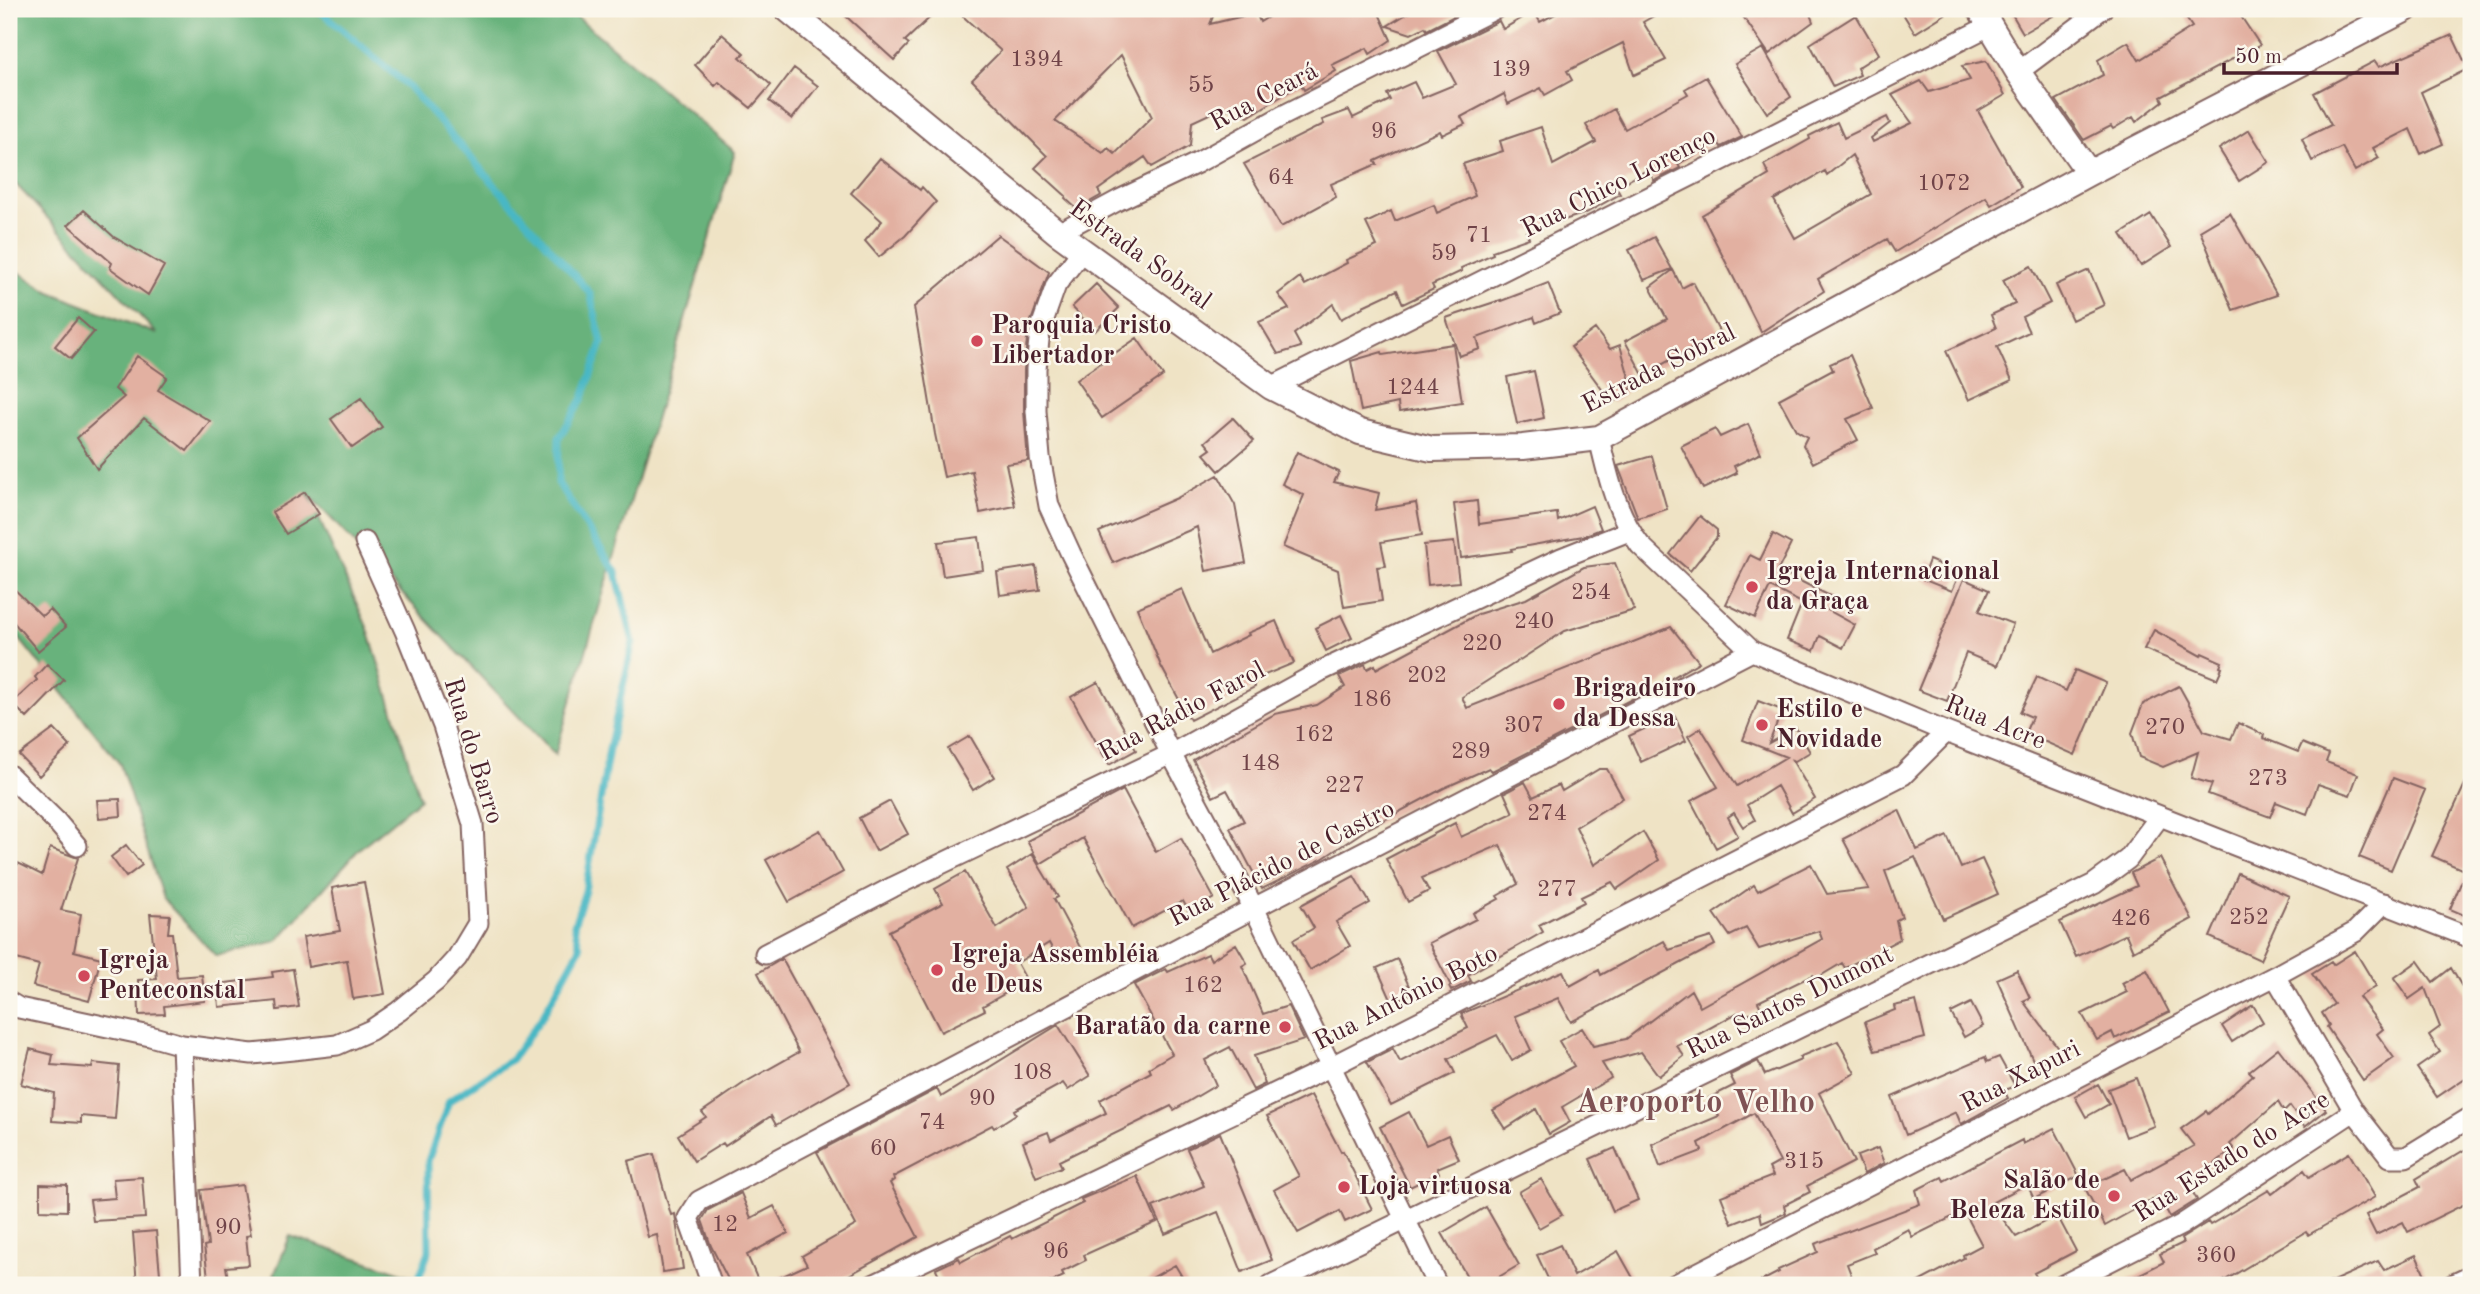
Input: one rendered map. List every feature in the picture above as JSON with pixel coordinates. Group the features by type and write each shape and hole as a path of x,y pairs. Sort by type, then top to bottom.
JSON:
{"street":[{"name":"Estrada Sobral","path":"787,9 1058,233 1271,387 1360,432 1432,449 1523,447 1599,438 2090,173 2406,9"},
{"name":"Rua Ceará","path":"1058,233 1495,9"},
{"path":"2018,72 2102,9"},
{"path":"1985,17 2018,72 2090,173"},
{"name":"Rua Chico Lorenço","path":"1271,387 1985,17"},
{"path":"1082,251 1056,285 1040,330 1036,369 1040,457 1049,506 1070,554 1171,754 1254,908 1437,1285"},
{"name":"Rua Acre","path":"1599,438 1612,494 1629,531 1640,545 1752,651 1946,732 2471,938"},
{"name":"Rua Rádio Farol","path":"765,954 893,887 1171,754 1321,671 1561,558 1629,531"},
{"name":"Rua do Barro","path":"9,1002 19,1008 182,1045 252,1054 337,1045 371,1030 400,1011 436,981 457,958 478,923 473,824 443,726 365,542"},
{"name":"Rua Plácido de Castro","path":"712,1285 688,1218 699,1201 1254,908 1752,651"},
{"name":"Rua Antônio Boto","path":"873,1285 1330,1067 1903,775 1946,732"},
{"path":"9,775 56,821 77,846"},
{"name":"Rua Santos Dumont","path":"1271,1285 2094,884 2128,859 2160,816"},
{"name":"Rua Xapuri","path":"1674,1285 2275,976 2355,932 2384,903"},
{"path":"2275,976 2354,1111 2390,1157 2406,1157 2471,1117"},
{"path":"182,1045 192,1285"},
{"name":"Rua Estado do Acre","path":"2063,1285 2181,1226 2354,1111"},
{"path":"2452,1285 2471,1276"}],"green space":[{"path":"9,9 568,9 735,152 555,755 308,494 368,629 420,799 360,848 277,941 216,956 163,899 120,764 9,626 9,266 50,292 157,334 9,177"},
{"path":"290,1236 438,1285 270,1285"}],"building":[{"path":"838,9 939,9 905,41 909,44 894,60"},
{"path":"955,9 1097,9 1100,15 1123,9 1216,9 1210,24 1256,13 1260,22 1281,9 1377,9 1391,40 1370,54 1367,48 1332,65 1336,71 1304,90 1301,84 1248,117 1224,107 1192,122 1190,146 1152,167 1145,157 1098,190 1100,196 1077,209 1035,168 1047,156 972,80 1001,51","holes":["1121,55 1152,117 1115,154 1108,148 1103,153 1055,121"]},
{"path":"1415,9 1468,9 1427,30 1425,27 1411,34 1387,26"},
{"path":"1565,9 1666,9 1643,22 1666,60 1634,75 1623,43 1567,71 1572,80 1545,95 1541,88 1508,104 1504,94 1461,117 1465,124 1442,135 1440,131 1375,161 1377,164 1331,184 1336,197 1281,227 1244,164 1324,124 1322,120 1349,110 1353,118 1390,100 1387,94 1414,82 1422,98 1456,84 1438,51 1499,21 1503,29 1534,11 1540,22"},
{"path":"1738,9 1808,9 1813,22 1769,54"},
{"path":"1900,9 1953,9 1915,33"},
{"path":"2009,9 2065,9 2023,33"},
{"path":"2180,9 2236,9 2260,45 2240,59 2238,56 2161,97 2163,101 2136,122 2133,117 2113,129 2111,126 2084,140 2056,100 2103,75 2098,60 2128,42 2139,60 2192,27"},
{"path":"1856,15 1879,54 1857,68 1860,75 1833,87 1810,44"},
{"path":"722,34 744,53 740,57 771,85 751,108 719,82 715,86 695,65"},
{"path":"2452,35 2468,69 2421,92 2443,144 2421,154 2410,129 2373,148 2379,158 2355,171 2342,147 2312,161 2302,139 2331,125 2314,93 2375,61 2379,67"},
{"path":"1763,48 1791,97 1767,113 1735,64"},
{"path":"1986,61 2005,95 1978,111 2021,187 1991,205 1986,197 1895,252 1887,239 1818,279 1824,291 1761,332 1702,215 1769,175 1764,165 1810,139 1809,136 1837,122 1844,138 1887,117 1890,123 1871,138 1873,142 1912,123 1892,95 1921,81 1929,92 1970,80 1962,66","holes":["1852,155 1871,194 1795,238 1774,200 1825,171 1827,175"]},
{"path":"794,68 818,86 792,119 769,101"},
{"path":"1706,77 1742,137 1721,147 1718,142 1678,164 1680,168 1654,181 1649,169 1616,187 1620,194 1586,213 1526,232 1529,238 1492,251 1493,254 1461,268 1462,271 1432,285 1434,289 1403,304 1397,290 1341,319 1333,304 1294,334 1301,347 1278,354 1259,322 1289,309 1278,294 1300,277 1305,285 1347,263 1346,260 1377,246 1366,223 1391,211 1395,221 1434,205 1437,213 1475,196 1463,164 1503,151 1500,141 1541,127 1553,165 1596,142 1586,125 1614,109 1625,129 1688,94 1685,89"},
{"path":"2249,130 2269,162 2239,181 2219,149"},
{"path":"880,158 920,190 922,187 936,202 905,236 879,257 865,241 882,221 851,193"},
{"path":"84,210 114,237 164,266 148,295 110,268 112,263 68,225"},
{"path":"2230,213 2277,295 2233,310 2200,231"},
{"path":"2151,215 2171,247 2141,266 2121,234"},
{"name":"Paroquia Cristo Libertador","path":"998,235 1049,272 1028,329 1024,411 1028,461 1006,464 1015,506 980,513 972,471 944,477 914,307"},
{"path":"1654,237 1672,269 1644,280 1629,250"},
{"path":"2031,266 2050,303 2022,317 2029,332 1997,347 2012,380 1969,400 1946,351 1996,328 1991,315 2015,304 2003,280"},
{"path":"1673,270 1682,288 1693,282 1720,333 1643,375 1625,341 1667,319 1650,287"},
{"path":"2089,270 2104,305 2072,320 2056,285"},
{"path":"1548,283 1560,313 1536,323 1534,317 1477,338 1480,349 1459,356 1446,318"},
{"path":"1096,284 1119,308 1095,331 1072,307"},
{"path":"78,318 94,332 71,359 55,346"},
{"path":"1595,329 1610,349 1620,345 1632,388 1612,403 1571,347"},
{"path":"1137,338 1163,376 1102,418 1076,380"},
{"path":"1453,344 1462,402 1399,412 1398,403 1361,411 1351,361 1382,352 1383,355"},
{"path":"1850,355 1873,408 1847,419 1858,440 1813,463 1803,445 1807,437 1796,430 1779,399 1833,370 1830,364"},
{"path":"137,356 167,377 158,390 210,421 187,451 144,418 97,469 77,438 124,397 115,389"},
{"path":"1534,371 1544,418 1517,424 1507,377"},
{"path":"361,398 382,427 352,448 331,419"},
{"path":"1233,418 1254,441 1219,471 1204,454 1211,449 1205,442"},
{"path":"1748,424 1761,453 1734,466 1737,473 1703,489 1681,446 1715,429 1720,437"},
{"path":"1297,452 1339,472 1334,482 1379,493 1375,510 1416,503 1422,535 1381,542 1386,566 1377,567 1382,601 1344,607 1338,570 1283,547 1304,495 1282,484"},
{"path":"1652,456 1667,509 1638,518 1618,466"},
{"path":"1218,475 1235,505 1246,563 1206,571 1197,527 1113,563 1099,532 1177,498"},
{"path":"305,492 319,514 286,534 272,512"},
{"path":"1477,501 1479,524 1557,513 1558,521 1592,506 1601,529 1583,536 1511,549 1512,551 1461,558 1454,504"},
{"path":"1700,516 1717,530 1717,537 1690,571 1670,554"},
{"path":"1773,534 1791,544 1778,570 1834,598 1828,610 1855,625 1843,648 1820,636 1814,651 1787,640 1802,603 1770,587 1755,618 1726,604 1750,555 1760,560"},
{"path":"979,537 983,570 943,576 938,542"},
{"path":"1454,542 1459,582 1428,585 1424,545"},
{"path":"1929,560 1960,573 1952,591 1922,579"},
{"path":"1615,563 1634,610 1565,631 1462,697 1467,708 1671,627 1699,662 1492,771 1489,768 1444,788 1367,829 1322,859 1262,889 1230,828 1244,821 1227,790 1213,797 1193,760 1275,714 1317,705 1345,687 1339,676 1365,664 1367,669 1375,665 1376,669 1478,614 1526,599 1584,567"},
{"path":"1036,566 1040,590 1000,595 997,572"},
{"path":"1964,579 1989,590 1979,611 2013,624 1997,666 1966,653 1947,701 1918,690"},
{"path":"9,584 42,616 50,609 66,627 38,651 9,617"},
{"path":"1182,589 1210,654 1276,621 1294,663 1255,679 1255,687 1190,720 1161,666 1137,608"},
{"path":"1341,615 1352,638 1326,651 1315,628"},
{"path":"2154,630 2201,656 2202,653 2222,662 2217,679 2144,649"},
{"path":"47,664 64,680 27,718 12,703 37,680 35,677"},
{"path":"2075,670 2106,683 2075,755 2025,733 2032,717 2020,712 2037,677 2066,691"},
{"path":"1098,682 1136,750 1109,765 1071,697"},
{"path":"2179,686 2204,731 2231,739 2238,723 2264,735 2263,738 2298,752 2302,743 2329,754 2326,762 2358,774 2350,795 2318,784 2307,814 2276,802 2270,817 2208,794 2212,784 2191,778 2198,752 2163,767 2139,757 2132,733 2143,704"},
{"path":"1758,701 1782,710 1769,743 1796,728 1810,752 1795,761 1792,760 1815,799 1792,813 1777,786 1747,805 1755,820 1743,827 1734,813 1728,817 1738,836 1716,848 1691,801 1718,787 1688,736 1701,728 1737,786 1786,757 1743,740"},
{"path":"1674,715 1686,741 1641,762 1629,736"},
{"path":"54,729 70,746 39,776 19,755"},
{"path":"970,736 994,777 973,790 948,749"},
{"path":"1599,769 1607,769 1623,798 1576,827 1594,865 1643,832 1659,860 1617,889 1612,882 1581,897 1584,902 1539,925 1543,932 1468,975 1471,981 1451,991 1429,943 1476,919 1473,913 1499,899 1497,896 1518,884 1500,845 1422,878 1429,891 1408,902 1386,859 1455,823 1461,837 1513,813 1504,793 1525,782 1533,797 1559,785 1562,791"},
{"path":"2471,771 2471,918 2450,909 2466,871 2432,856"},
{"path":"2393,778 2425,790 2391,870 2359,857"},
{"path":"1123,790 1156,852 1181,838 1214,898 1189,912 1183,901 1132,928 1083,838 1040,864 1027,841"},
{"path":"120,799 121,816 99,818 97,800"},
{"path":"890,801 908,834 876,851 859,818"},
{"path":"1899,810 1917,850 1947,836 1961,868 1982,859 1998,894 1943,919 1915,857 1885,871 1902,917 1896,920 1900,939 1845,968 1842,963 1815,979 1813,975 1758,1002 1761,1008 1740,1019 1737,1013 1677,1046 1684,1056 1659,1076 1641,1052 1602,1063 1611,1078 1562,1107 1570,1122 1549,1134 1536,1109 1505,1129 1493,1110 1574,1066 1559,1041 1582,1028 1593,1046 1626,1039 1691,990 1700,1007 1822,939 1819,931 1759,949 1746,928 1730,936 1714,913 1754,885 1758,891 1811,864 1827,894 1869,889 1843,839"},
{"path":"820,830 843,872 789,902 766,860"},
{"path":"126,845 142,865 126,877 111,857"},
{"path":"50,848 78,858 61,910 81,914 74,951 101,958 89,1001 33,986 39,965 9,957 9,881 18,863 42,875"},
{"path":"1032,854 1058,897 1054,899 1081,949 1059,961 1049,943 1017,963 1027,981 983,1006 985,1010 941,1032 889,931 943,903 935,889 965,872 997,928 1029,907 1007,870"},
{"path":"2160,858 2192,919 2133,951 2126,934 2076,957 2060,922 2137,886 2131,873"},
{"path":"2238,873 2289,896 2260,960 2210,937"},
{"path":"1354,876 1370,903 1336,922 1350,946 1310,970 1293,940 1314,928 1301,905"},
{"path":"364,882 385,994 353,999 347,960 308,967 303,937 340,931 332,888"},
{"path":"150,914 170,915 168,933 172,933 177,977 202,975 205,1001 164,1006 165,1014 139,1015 138,980 157,979"},
{"path":"1711,937 1715,945 1571,1022 1558,998 1515,1016 1531,1050 1512,1061 1497,1035 1448,1059 1455,1073 1391,1105 1367,1062 1393,1049 1400,1062 1468,1028 1461,1014 1563,971 1570,986 1599,970 1601,975 1664,941 1669,950"},
{"path":"1236,944 1247,963 1242,966 1263,1014 1288,1006 1304,1040 1254,1056 1265,1084 1253,1090 1230,1047 1205,1060 1216,1085 1174,1110 1171,1106 1059,1161 1062,1167 1036,1177 1023,1142 1048,1132 1051,1140 1106,1113 1100,1100 1151,1072 1149,1068 1172,1054 1134,985 1166,969 1168,972 1208,954 1211,960"},
{"path":"2355,951 2376,986 2359,997 2383,1029 2377,1034 2394,1058 2363,1080 2327,1027 2329,1025 2322,1013 2334,1004 2312,974"},
{"path":"782,959 850,1083 776,1125 771,1116 725,1146 723,1143 694,1161 678,1135 706,1117 702,1112 744,1083 799,1052 758,973"},
{"path":"1397,959 1412,993 1392,1002 1377,968"},
{"path":"2418,961 2433,982 2451,968 2471,1002 2471,1074 2437,1097 2417,1068 2440,1052 2429,1035 2440,1027 2425,988 2409,999 2394,978"},
{"path":"293,969 299,1007 277,1010 276,1001 219,1007 217,984 273,977 272,972"},
{"path":"2017,970 2030,998 2023,1001 2059,1049 2036,1067 1997,979"},
{"path":"2147,970 2169,1012 2115,1039 2112,1032 2097,1040 2082,1014 2127,992 2122,983"},
{"path":"1916,1001 1925,1038 1875,1051 1865,1022 1895,1010 1894,1006"},
{"path":"1971,1003 1983,1026 1964,1037 1951,1013"},
{"path":"2253,1005 2263,1022 2232,1042 2222,1026"},
{"path":"1058,1025 1090,1076 1068,1090 1063,1083 1014,1110 1016,1114 994,1128 992,1125 893,1177 894,1180 890,1183 918,1237 831,1285 763,1285 807,1265 802,1256 856,1225 817,1152 937,1089 941,1097"},
{"path":"1838,1041 1855,1073 1819,1093 1854,1162 1807,1186 1810,1192 1784,1205 1786,1213 1762,1223 1760,1213 1732,1224 1721,1196 1773,1176 1769,1168 1780,1162 1754,1113 1699,1143 1702,1151 1660,1167 1652,1144 1719,1116 1709,1098 1735,1085 1730,1075 1758,1061 1765,1075"},
{"path":"2278,1048 2326,1110 2305,1127 2290,1106 2284,1112 2278,1102 2230,1144 2234,1149 2188,1183 2197,1200 2170,1217 2159,1196 2105,1226 2085,1188 2125,1169 2131,1180 2194,1146 2181,1129 2206,1111 2208,1114 2253,1075 2249,1071"},
{"path":"30,1049 53,1055 51,1065 92,1068 93,1063 119,1066 115,1119 81,1116 81,1123 52,1121 54,1093 21,1084"},
{"path":"1985,1057 1987,1062 1999,1057 2015,1086 2004,1090 2008,1098 1961,1124 1956,1112 1906,1135 1892,1097"},
{"path":"2136,1078 2154,1126 2126,1137 2108,1089"},
{"path":"2098,1084 2109,1104 2086,1117 2075,1097"},
{"path":"1311,1095 1372,1209 1345,1222 1340,1211 1298,1233 1274,1190 1299,1176 1267,1116"},
{"path":"1409,1112 1426,1145 1448,1135 1459,1159 1437,1168 1439,1173 1410,1187 1380,1127"},
{"path":"2054,1128 2079,1176 2034,1199 2027,1184 1991,1203 2016,1237 2057,1215 2076,1251 2034,1273 2038,1280 2027,1285 1913,1285 1964,1258 1963,1255 1982,1245 1964,1211 1912,1237 1908,1229 1873,1248 1875,1253 1847,1264 1855,1285 1754,1285 1779,1272 1778,1270 1818,1252 1815,1244 1920,1204 1916,1190 1942,1177 1944,1181 2022,1140 2023,1144"},
{"path":"1220,1133 1272,1260 1242,1272 1218,1212 1165,1234 1153,1207 1204,1186 1187,1149"},
{"path":"2471,1146 2471,1201 2408,1232 2403,1222 2376,1235 2366,1215 2420,1187 2416,1179"},
{"path":"1615,1148 1638,1200 1613,1211 1590,1159"},
{"path":"1878,1148 1884,1163 1864,1174 1857,1156"},
{"path":"2349,1153 2375,1197 2308,1235 2306,1232 2217,1285 2118,1285 2164,1262 2160,1254 2183,1243 2181,1239 2208,1222 2210,1225 2269,1190 2272,1194 2304,1170 2309,1177"},
{"path":"654,1154 671,1215 675,1214 683,1269 663,1272 657,1235 648,1237 628,1161"},
{"path":"1137,1176 1157,1222 1084,1255 1086,1260 1062,1272 1064,1276 1044,1285 944,1285 936,1269 959,1258 961,1262 1010,1236 1012,1239 1083,1203 1081,1199"},
{"path":"142,1177 145,1218 93,1221 90,1200 115,1198 113,1179"},
{"path":"1541,1179 1562,1215 1539,1228 1519,1192"},
{"path":"40,1184 67,1185 67,1211 40,1210"},
{"path":"242,1185 251,1235 246,1236 249,1265 226,1267 229,1285 209,1285 204,1246 208,1245 201,1190"},
{"path":"741,1193 751,1218 774,1206 788,1233 747,1255 760,1285 731,1285 711,1246 702,1220 708,1210"},
{"path":"1486,1207 1519,1265 1485,1285 1472,1285 1442,1233"},
{"path":"156,1231 161,1285 137,1285 133,1233"},
{"path":"1560,1245 1574,1276 1618,1251 1637,1285 1551,1285 1537,1255"},
{"path":"2416,1255 2427,1279 2413,1285 2324,1285 2378,1261 2384,1270"},
{"path":"1175,1265 1187,1285 1139,1285"}],"waterway":[{"path":"318,9 408,86 590,293 602,343 583,398 559,438 558,483 616,572 633,642 609,749 585,891 574,925 580,948 542,1017 512,1059 449,1101 428,1161 429,1251 416,1285"}],"place":[{"name":"Paroquia Cristo Libertador","path":"977,341"},
{"name":"Igreja Internacional da Graça","path":"1752,587"},
{"name":"Brigadeiro da Dessa","path":"1559,704"},
{"name":"Estilo e Novidade","path":"1762,725"},
{"name":"Igreja Assembléia de Deus","path":"937,970"},
{"name":"Igreja Penteconstal","path":"84,976"},
{"name":"Baratão da carne","path":"1285,1027"},
{"name":"Loja virtuosa","path":"1344,1187"},
{"name":"Salão de Beleza Estilo","path":"2114,1196"}],"district":[{"name":"Aeroporto Velho","path":"1695,1103"}]}
